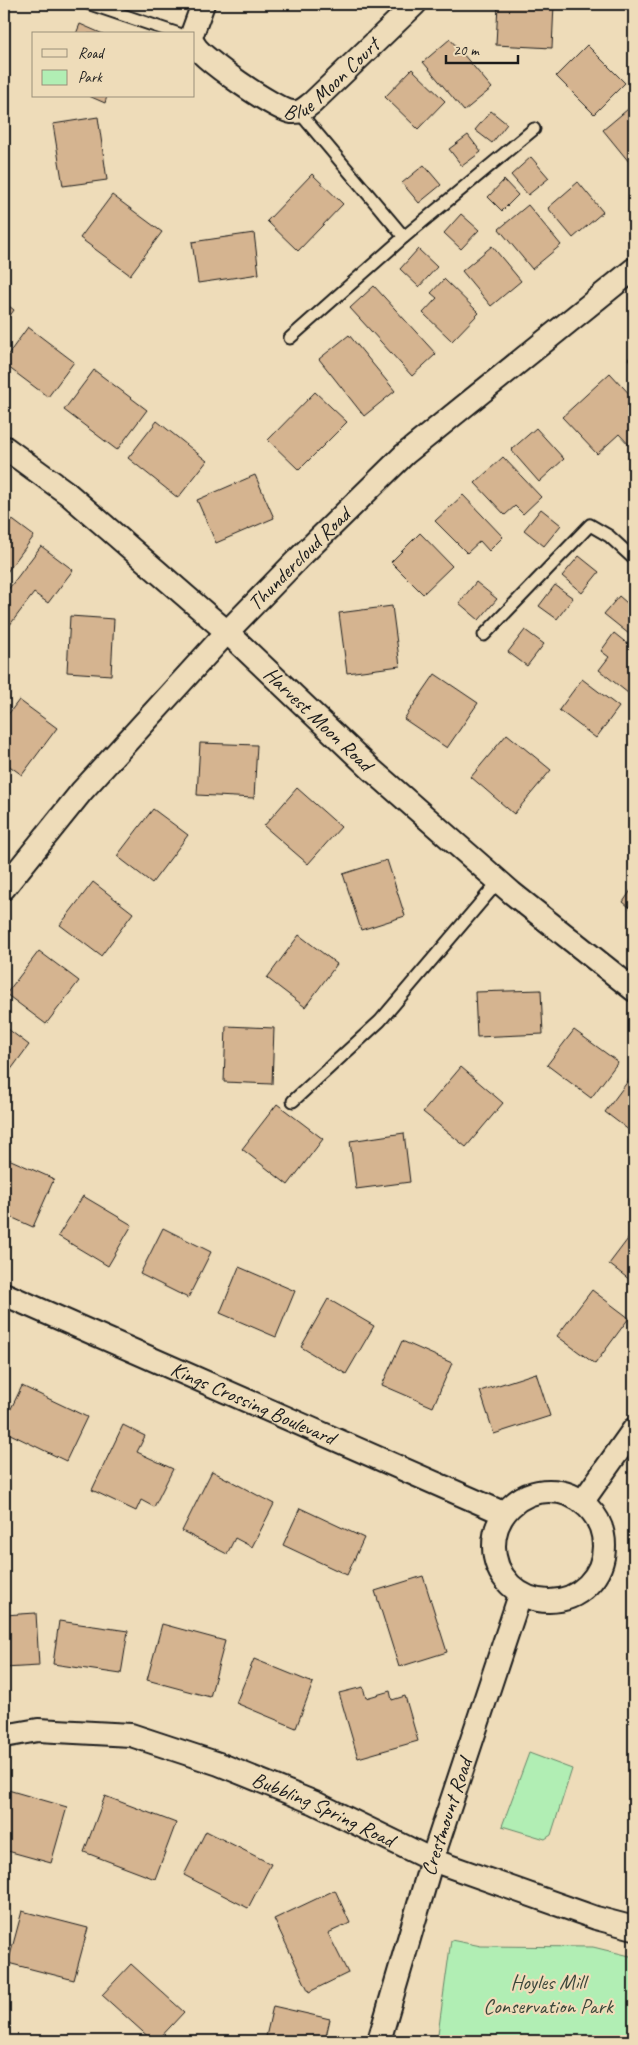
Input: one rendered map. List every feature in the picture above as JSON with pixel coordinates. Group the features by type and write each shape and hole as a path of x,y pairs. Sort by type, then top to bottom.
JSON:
{"street":[{"path":"193,32 203,4"},
{"name":"Blue Moon Court","path":"195,45 206,58 275,106 289,112 299,112 312,103 415,4"},
{"name":"Thundercloud Road","path":"4,888 82,791 227,632 297,560 405,454 634,269"},
{"name":"Harvest Moon Road","path":"4,447 67,493 227,632 372,770 498,882 634,990"},
{"name":"Kings Crossing Boulevard","path":"4,1294 503,1513"},
{"path":"583,1501 634,1429"},
{"path":"555,1490 583,1501 603,1528 603,1562 584,1590 569,1596 553,1602 520,1595 499,1572 492,1542 503,1513 526,1494 555,1490"},
{"name":"Crestmount Road","path":"379,2041 432,1860 520,1595"},
{"name":"Bubbling Spring Road","path":"4,1736 38,1730 131,1735 219,1764 315,1803 432,1860 596,1918 634,1928"}],"lane":[{"path":"90,4 173,32"},
{"path":"299,112 404,237"},
{"path":"290,338 404,237 534,129"},
{"path":"484,636 590,525 609,536 634,559"},
{"path":"293,1101 380,1021 498,882"}],"green space":[{"path":"529,1753 572,1769 551,1835 545,1839 502,1826"},
{"name":"Hoyles Mill Conservation Park","path":"451,1940 481,1946 593,1947 634,1957 634,2041 437,2041"}],"building":[{"path":"498,4 554,4 552,48 496,45"},
{"path":"80,24 98,32 77,32"},
{"path":"450,39 492,88 464,111 423,62"},
{"path":"587,45 625,83 594,114 556,76"},
{"path":"412,69 445,101 418,129 385,97"},
{"path":"94,98 106,98 105,103"},
{"path":"634,104 634,168 603,130"},
{"path":"491,111 507,124 492,143 475,130"},
{"path":"98,117 107,180 63,186 53,124"},
{"path":"468,135 481,152 462,166 449,149"},
{"path":"531,157 549,178 528,195 511,175"},
{"path":"424,165 441,185 419,203 402,183"},
{"path":"312,174 343,204 298,251 267,221"},
{"path":"504,180 518,195 502,211 488,197"},
{"path":"578,182 603,212 573,238 548,208"},
{"path":"112,195 162,232 130,275 80,238"},
{"path":"528,205 561,245 532,269 499,229"},
{"path":"461,214 479,230 461,249 444,233"},
{"path":"254,233 259,274 198,283 192,242"},
{"path":"492,246 521,281 491,306 462,271"},
{"path":"418,249 437,267 419,287 400,269"},
{"path":"444,279 479,313 452,341 423,313 437,298 431,293"},
{"path":"374,286 436,354 412,376 350,308"},
{"path":"4,302 14,310 4,324"},
{"path":"28,327 74,362 48,397 4,364 4,360"},
{"path":"349,335 395,391 364,416 319,359"},
{"path":"634,353 634,366 628,359"},
{"path":"94,370 147,410 117,450 64,410"},
{"path":"610,373 634,399 634,443 631,447 619,434 597,454 562,417"},
{"path":"315,392 347,422 299,470 268,440"},
{"path":"157,421 207,461 178,498 128,458"},
{"path":"536,428 564,459 539,482 511,450"},
{"path":"503,457 541,497 523,514 515,506 505,515 475,483"},
{"path":"255,475 274,518 216,543 197,500"},
{"path":"463,495 503,537 489,551 480,541 467,553 435,521"},
{"path":"541,509 561,525 544,546 524,530"},
{"path":"6,515 34,536 4,576 4,517"},
{"path":"420,533 452,566 423,594 391,562"},
{"path":"41,546 73,570 48,603 34,593 9,626 4,622 4,595"},
{"path":"579,556 599,572 582,593 562,576"},
{"path":"476,582 497,599 479,620 459,603"},
{"path":"555,585 573,598 557,619 539,606"},
{"path":"619,596 634,609 634,638 604,614"},
{"path":"392,606 400,666 347,673 339,613"},
{"path":"70,616 114,619 111,675 67,672"},
{"path":"525,630 544,644 527,666 508,652"},
{"path":"614,633 634,649 633,697 599,670 609,657 601,651"},
{"path":"435,674 478,703 447,748 404,719"},
{"path":"582,679 619,707 596,738 559,710"},
{"path":"19,700 57,728 22,775 4,762 4,720"},
{"path":"507,734 551,770 514,814 471,777"},
{"path":"200,743 257,745 254,798 197,795"},
{"path":"297,788 341,827 308,864 264,826"},
{"path":"153,809 188,835 152,883 117,856"},
{"path":"387,860 405,916 361,930 343,874"},
{"path":"93,882 133,913 101,956 60,925"},
{"path":"634,886 634,911 623,902"},
{"path":"299,935 337,964 305,1007 267,978"},
{"path":"39,951 79,981 46,1024 6,994"},
{"path":"541,990 543,1034 477,1037 475,992"},
{"path":"4,1026 29,1045 4,1079"},
{"path":"226,1026 274,1028 272,1084 224,1082"},
{"path":"574,1030 618,1062 591,1098 547,1065"},
{"path":"461,1067 503,1103 466,1147 423,1112"},
{"path":"634,1073 634,1134 605,1112"},
{"path":"277,1104 323,1139 288,1185 242,1149"},
{"path":"404,1133 410,1182 356,1189 350,1141"},
{"path":"4,1157 54,1179 33,1227 4,1214"},
{"path":"83,1196 132,1225 108,1266 58,1236"},
{"path":"163,1228 211,1252 188,1298 140,1274"},
{"path":"634,1231 634,1283 609,1264"},
{"path":"239,1267 295,1291 276,1337 220,1313"},
{"path":"592,1290 629,1318 595,1364 557,1336"},
{"path":"328,1299 374,1326 346,1374 301,1347"},
{"path":"402,1341 452,1363 433,1407 382,1385"},
{"path":"536,1373 550,1416 494,1434 480,1391"},
{"path":"22,1386 87,1417 66,1461 4,1431 4,1423"},
{"path":"123,1425 145,1436 137,1452 173,1469 154,1507 141,1500 136,1511 92,1490"},
{"path":"212,1471 274,1504 252,1547 235,1538 227,1554 182,1531"},
{"path":"300,1508 364,1538 347,1575 283,1545"},
{"path":"423,1576 447,1652 399,1667 375,1591"},
{"path":"36,1613 39,1666 4,1668 4,1615"},
{"path":"59,1621 128,1631 121,1674 53,1664"},
{"path":"162,1624 225,1641 210,1697 147,1680"},
{"path":"254,1659 313,1683 296,1728 236,1703"},
{"path":"363,1687 366,1698 390,1691 392,1700 405,1696 418,1741 358,1758 339,1693"},
{"path":"8,1790 67,1807 51,1863 4,1850 4,1804"},
{"path":"105,1796 176,1823 155,1879 84,1852"},
{"path":"206,1831 271,1864 248,1908 184,1875"},
{"path":"335,1890 350,1923 328,1933 348,1973 309,1992 274,1919"},
{"path":"22,1911 88,1928 74,1980 8,1963"},
{"path":"131,1964 184,2012 157,2041 153,2041 102,1995"},
{"path":"273,2006 330,2019 325,2041 265,2041"}]}
